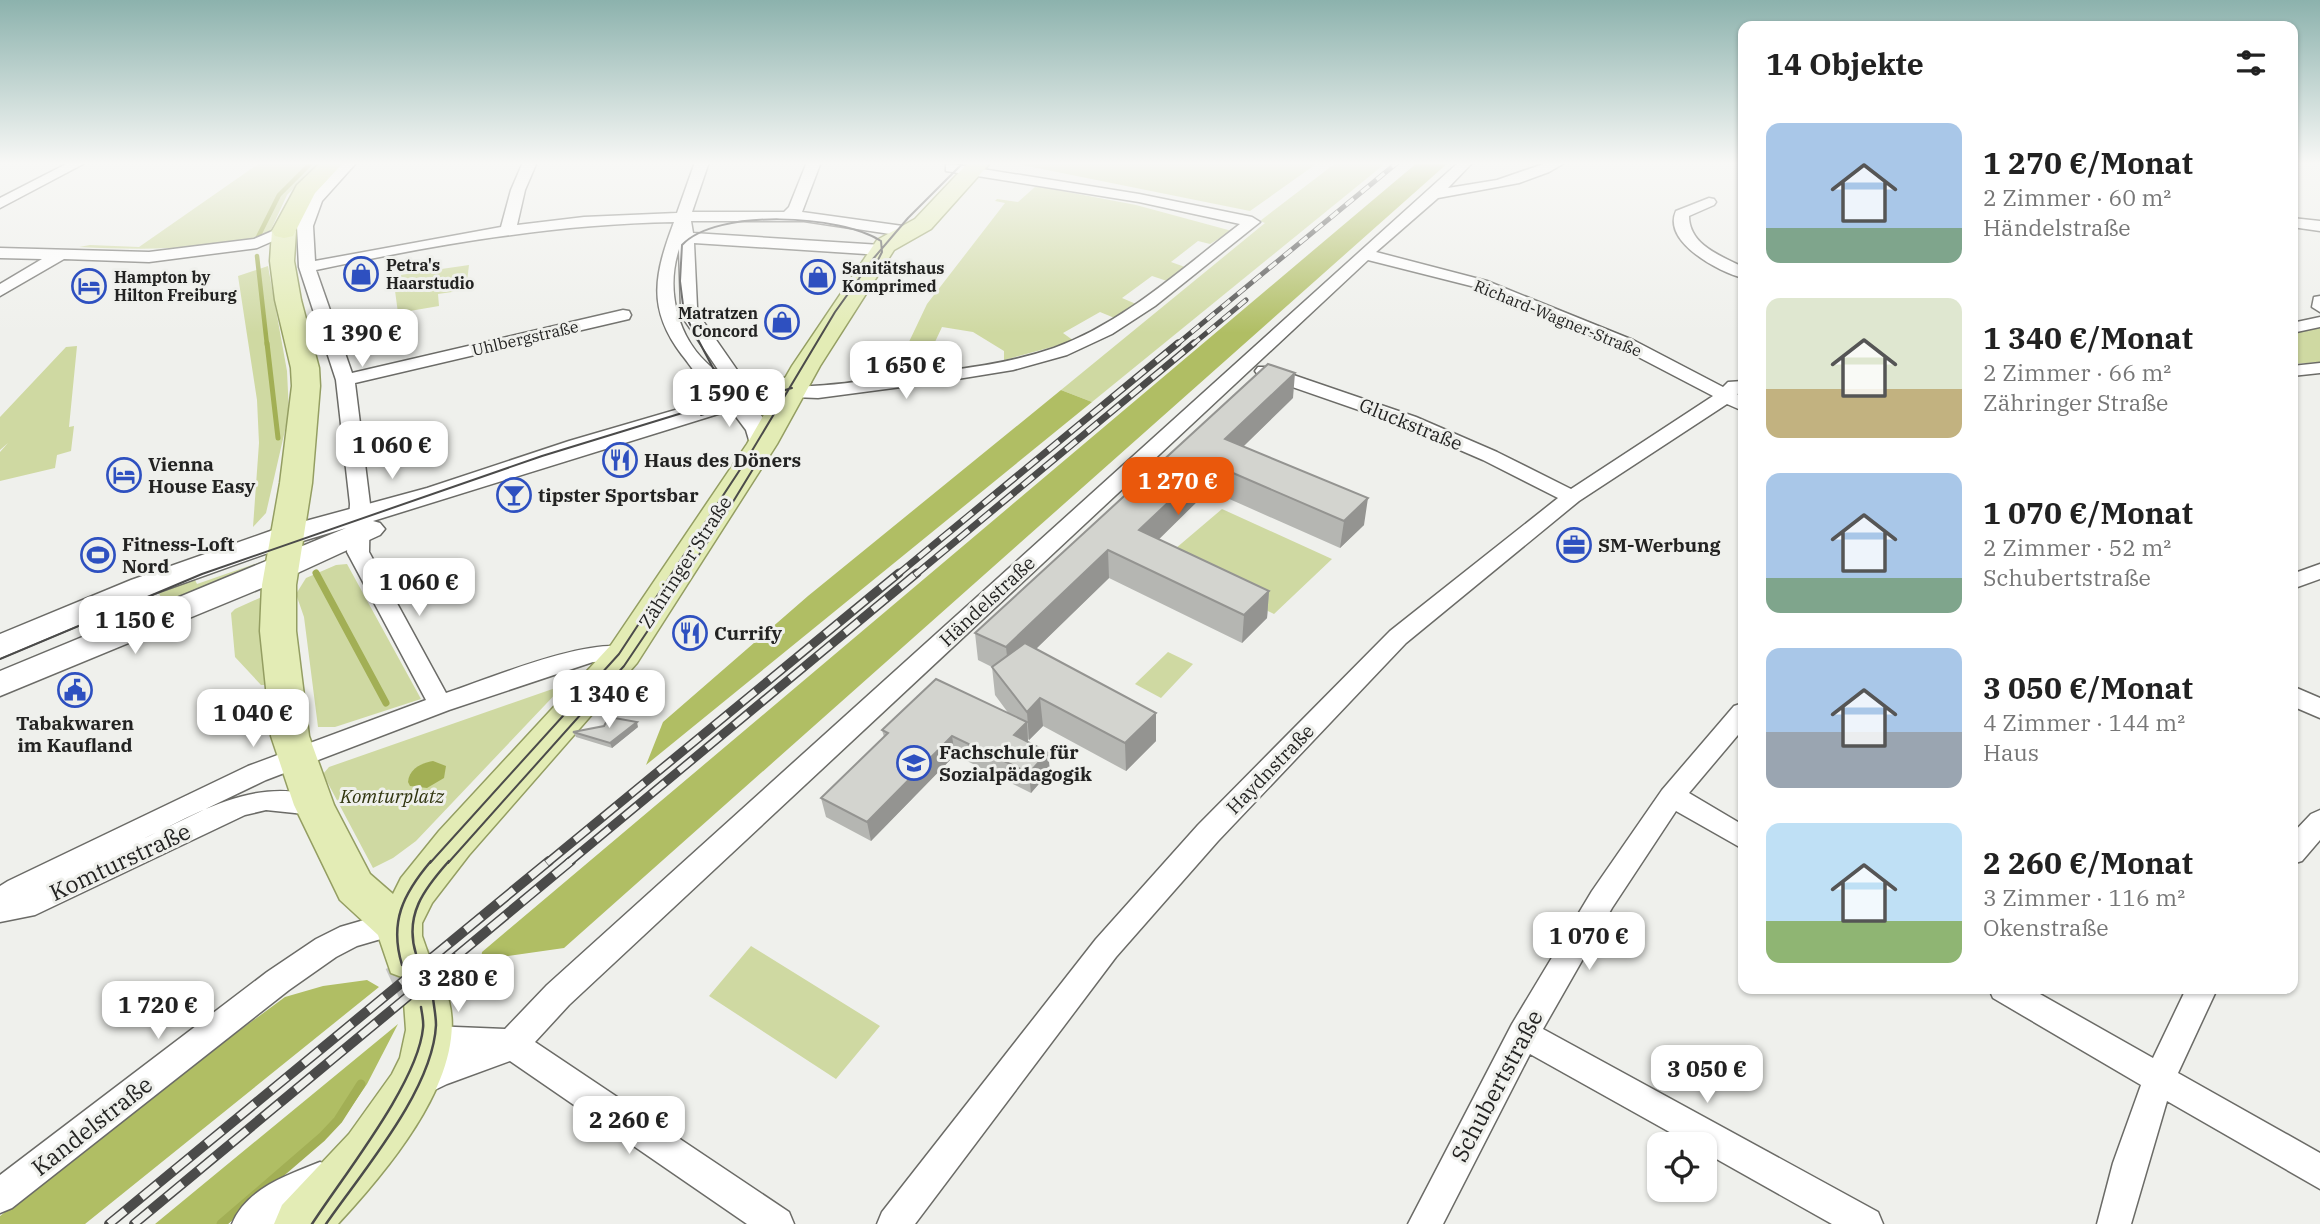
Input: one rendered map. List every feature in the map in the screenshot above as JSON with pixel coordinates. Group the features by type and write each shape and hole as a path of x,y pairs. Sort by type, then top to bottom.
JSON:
{"highway":[{"path":"291,251 298,219"}],"main road":[{"name":"Zähringer Straße","path":"401,935 416,891 433,868 624,654 762,444 761,391 887,237 892,219"},
{"name":"Zähringer Straße","path":"887,237 923,224 926,219"},
{"path":"291,251 288,300 305,368 307,405 283,553 278,631 290,736 314,805 355,887 401,935"},
{"path":"0,684 283,553 437,495 579,447 761,391 759,429 762,444"},
{"path":"0,647 142,587 283,553"},
{"path":"301,1224 343,1199 410,1089 429,1021"},
{"path":"256,1224 286,1201 343,1199"}],"street":[{"path":"291,251 308,219"},
{"path":"508,230 511,219"},
{"path":"0,255 108,265 635,219"},
{"path":"683,219 681,237 688,302 694,321 761,391"},
{"path":"828,219 852,221 887,237"},
{"path":"681,237 666,268 657,309 705,372 761,391 982,370 1044,356 1084,342 1124,319 1252,222 1238,219"},
{"name":"Händelstraße","path":"511,1044 558,995 1405,219"},
{"path":"1681,219 1680,229 1685,239 1738,270"},
{"path":"2298,223 2320,226"},
{"path":"681,237 887,237"},
{"path":"0,291 53,259 169,255 257,243 291,251"},
{"path":"291,251 345,380 360,525 358,552 440,704"},
{"name":"Richard-Wagner-Straße","path":"1365,254 1481,284 1628,344 1737,396"},
{"path":"2320,301 2320,307"},
{"name":"Uhlbergstraße","path":"345,380 623,315"},
{"path":"2298,326 2320,321"},
{"name":"Gluckstraße","path":"1245,364 1409,421 1490,456 1572,497"},
{"path":"2298,371 2320,368"},
{"name":"Haydnstraße","path":"894,1224 1106,948 1208,833 1398,637 1572,497 1737,396"},
{"path":"2298,580 2320,571"},
{"path":"298,756 440,704 592,654 624,654"},
{"path":"2298,698 2320,709"},
{"name":"Schubertstraße","path":"1425,1224 1523,1034 1600,904 1672,796 1738,718"},
{"name":"Komturstraße","path":"0,910 25,907 234,796 298,756"},
{"name":"Komturstraße","path":"0,901 18,889 234,796 314,805"},
{"path":"1672,796 1738,835"},
{"path":"2298,846 2320,821"},
{"name":"Kandelstraße","path":"0,1196 278,981 326,948 350,936 401,935"},
{"path":"2013,994 2320,1172"},
{"path":"2114,1224 2128,1167 2159,1079 2200,994"},
{"path":"429,1021 511,1044 777,1224"},
{"path":"1523,1034 1866,1224"},
{"path":"410,1089 444,1068 475,1060 511,1044"}],"green space":[{"path":"179,219 276,219 269,234 222,244 151,249 79,247 139,247"},
{"path":"993,219 1188,219 1232,231 1210,244 1198,241 1171,262 1185,267 1167,281 1152,276 1122,298 1136,304 1117,319 1100,312 1063,333 1074,341 1004,360 1004,351 973,332 942,327 920,374 881,380 887,366 898,365 927,304"},
{"path":"1317,219 1092,402 1061,390 1265,223 1260,221"},
{"path":"469,265 466,290 438,294 439,306 398,313 393,276"},
{"path":"268,266 287,371 289,413 266,513 253,527 259,443 257,400 238,276"},
{"path":"2320,326 2320,362 2298,364 2298,333"},
{"path":"77,346 69,427 74,426 71,451 57,455 55,468 0,481 0,452 8,443 0,450 0,417 66,347"},
{"path":"1222,509 1332,559 1274,614 1162,560"},
{"path":"269,559 165,604 154,585 193,576 197,584"},
{"path":"347,564 421,699 335,727 318,727 304,617 296,594 306,578 336,565"},
{"path":"264,596 264,685 261,685 235,657 231,613"},
{"path":"1168,652 1193,664 1161,698 1135,684"},
{"name":"Komturplatz","path":"564,685 416,841 393,858 373,868 323,774 329,767"},
{"path":"751,946 880,1026 836,1079 709,996"}],"shaded area":[{"path":"1350,219 1385,219 564,948 481,960 482,952"},
{"path":"1061,390 1092,402 646,765 663,722 808,596"},
{"path":"433,761 446,766 444,778 427,788 410,786 408,782 413,770"},
{"path":"367,980 379,987 85,1224 0,1224 0,1216 171,1081 285,997 323,986"},
{"path":"398,1024 367,1084 341,1122 228,1224 155,1224"}],"building":[{"path":"1268,364 1295,373 1225,439 1368,498 1344,521 1210,463 1139,530 1269,591 1244,615 1108,550 1006,647 975,633"},
{"path":"1025,643 1156,713 1125,743 1040,698 1027,712 992,667"},
{"path":"936,679 1027,722 1014,735 1048,752 1029,773 952,736 867,822 821,798 888,733 882,730"},
{"path":"609,717 637,722 610,743 573,732 604,726"}],"waterway":[{"path":"258,237 267,219"},
{"path":"257,256 267,345"},
{"path":"267,343 278,438"},
{"path":"316,573 386,703"},
{"path":"221,1224 322,1137 338,1120 361,1084"}],"tunnel":[{"path":"407,959 427,1002"}],"tram line":[{"path":"0,659 202,574 542,456 705,406 719,395 722,385 684,313 680,281 682,245 699,233 722,225 778,219"},
{"path":"782,219 838,225 863,232 881,241 882,249"},
{"path":"882,249 907,219"},
{"path":"789,389 835,312 882,249"},
{"path":"876,264 882,249"},
{"path":"430,863 619,654 747,459 789,389"},
{"path":"701,415 789,389"},
{"path":"448,863 624,666 717,528 761,456"},
{"path":"402,965 397,935 401,909 413,885 431,861"},
{"path":"416,954 413,927 419,903 424,892 449,861"},
{"path":"326,1224 376,1155 423,1076 432,1050 436,1025 433,998"},
{"path":"312,1224 377,1129 408,1075 423,1028 421,1007"}],"railway":[{"path":"1176,345 1329,219"},
{"path":"1192,345 1246,300"},
{"path":"897,575 1178,343"},
{"path":"915,575 1194,343"},
{"path":"547,863 899,573"},
{"path":"568,863 917,573"},
{"path":"109,1224 549,861"},
{"path":"134,1224 571,861"}],"place":[{"name":"Petra's Haarstudio","path":"361,274"},
{"name":"Sanitätshaus Komprimed","path":"818,277"},
{"name":"Hampton by Hilton Freiburg","path":"89,286"},
{"name":"Matratzen Concord","path":"782,322"},
{"name":"Haus des Döners","path":"620,460"},
{"name":"Vienna House Easy","path":"124,475"},
{"name":"tipster Sportsbar","path":"514,495"},
{"name":"SM-Werbung","path":"1574,545"},
{"name":"Fitness-Loft Nord","path":"98,555"},
{"name":"Currify","path":"690,633"},
{"name":"Tabakwaren im Kaufland","path":"75,690"},
{"name":"Fachschule für Sozialpädagogik","path":"914,763"}]}
